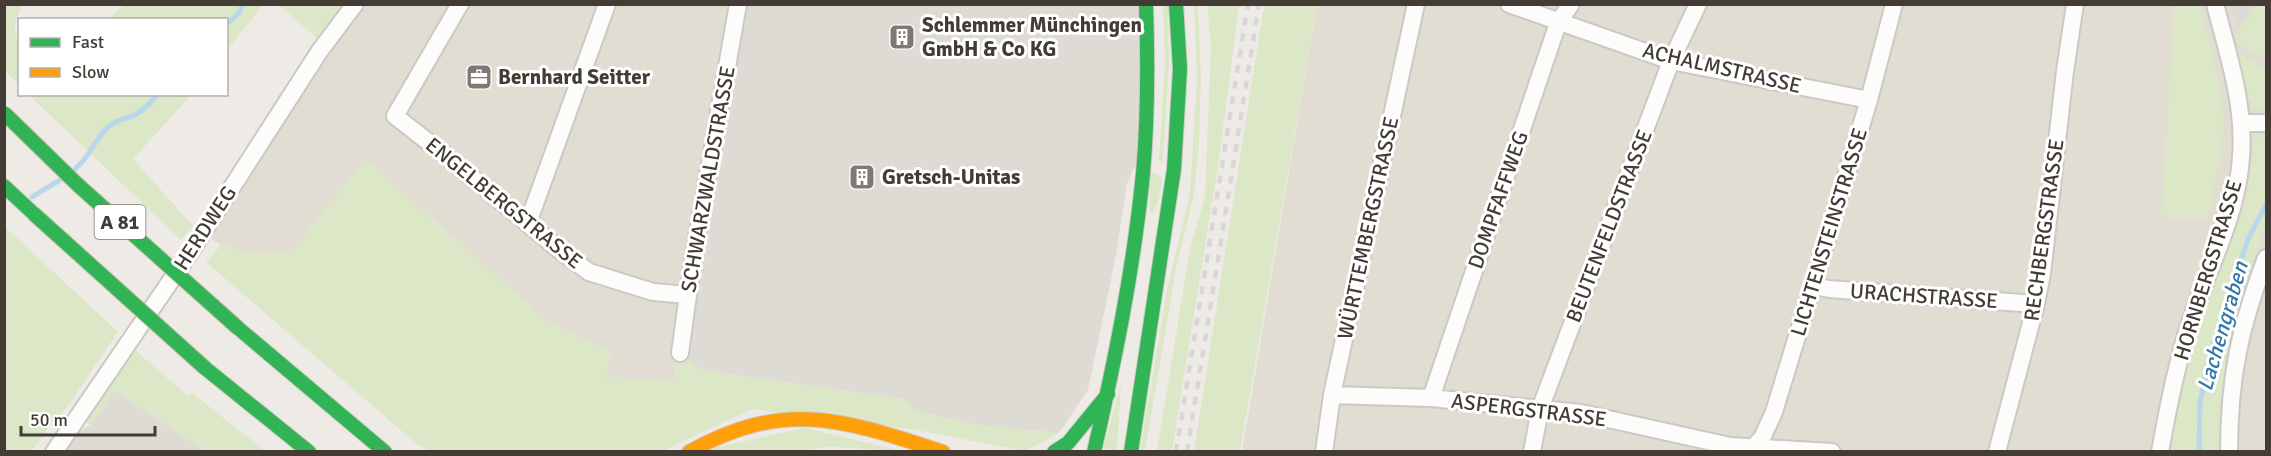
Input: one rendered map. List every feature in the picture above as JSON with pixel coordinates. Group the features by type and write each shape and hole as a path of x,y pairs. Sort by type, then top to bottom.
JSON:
{"main road":[{"path":"1094,452 1124,310 1145,142 1146,4"},
{"path":"1131,452 1164,168 1180,69 1176,4"},
{"name":"A 81","path":"4,113 78,185 238,328 385,452"},
{"path":"1145,142 1164,168"},
{"name":"A 81","path":"4,186 205,368 309,452"},
{"path":"1054,452 1068,443 1108,394"},
{"path":"689,452 721,435 743,427 764,421 796,418 857,426 944,452"}],"street":[{"name":"HERDWEG","path":"54,452 192,249 319,52 355,4"},
{"name":"ENGELBERGSTRASSE","path":"460,4 394,116 589,272 653,292 688,295"},
{"path":"528,223 607,4"},
{"name":"SCHWARZWALDSTRASSE","path":"680,353 738,4"},
{"name":"WÜRTTEMBERGSTRASSE","path":"1324,452 1332,395 1416,4"},
{"name":"ACHALMSTRASSE","path":"1509,4 1671,61 1869,99"},
{"name":"DOMPFAFFWEG","path":"1431,398 1558,23 1571,4"},
{"name":"BEUTENFELDSTRASSE","path":"1532,452 1540,409 1671,61 1698,4"},
{"name":"LICHTENSTEINSTRASSE","path":"1750,450 1762,438 1774,412 1869,99 1894,4"},
{"name":"RECHBERGSTRASSE","path":"1997,452 2036,304 2046,244 2065,70 2075,4"},
{"name":"HORNBERGSTRASSE","path":"2160,452 2177,367 2195,307 2228,220 2241,158 2242,123 2232,68 2216,4"},
{"path":"2242,123 2266,123"},
{"path":"2229,452 2231,392 2238,346 2245,317 2266,258"},
{"name":"URACHSTRASSE","path":"1813,286 1829,290 2036,304"},
{"name":"ASPERGSTRASSE","path":"1332,395 1431,398 1581,413 1750,450 1832,452"}],"shaded area":[{"path":"355,5 738,5 674,381 606,378 610,351 548,322 366,159 291,252 257,254 221,245 202,233"},
{"path":"738,5 1145,5 1145,142 1127,184 1116,255 1088,390 1059,433 978,425 915,411 904,399 701,370 680,353"},
{"path":"1317,5 2266,5 2266,451 1242,452"},
{"path":"2231,5 2251,5 2238,28"},
{"path":"114,390 206,451 60,452 81,430 91,425"}],"green space":[{"path":"124,4 263,5 228,49 228,18 110,18"},
{"path":"4,5 22,5 14,25 18,43 18,84 5,71"},
{"path":"279,5 347,5 320,41"},
{"path":"1163,5 1168,5 1169,64 1163,162 1159,161 1165,62"},
{"path":"1194,5 1198,5 1201,78 1199,146 1194,195 1177,263 1145,451 1140,452 1167,291 1190,192 1197,77"},
{"path":"1207,5 1239,5 1219,159 1172,451 1157,451 1190,249 1205,196 1211,45"},
{"path":"1264,5 1317,5 1240,451 1194,451"},
{"path":"2174,5 2200,5 2217,72 2223,126 2219,166 2208,218 2161,218"},
{"path":"2256,5 2266,5 2266,58 2233,41"},
{"path":"2236,49 2266,72 2266,109 2252,111"},
{"path":"30,96 190,96 133,159 193,226 181,240"},
{"path":"2262,133 2266,133 2266,221 2233,327 2220,399 2219,451 2166,452 2191,335 2246,202 2254,141"},
{"path":"366,159 548,322 610,351 607,378 674,381 680,353 701,370 905,399 915,411 978,425 1059,433 1025,451 911,429 752,409 663,451 430,451 418,445 206,262 221,245 257,254 291,252"},
{"path":"1149,170 1162,178 1158,202 1150,214"},
{"path":"4,226 118,332 65,410 49,427 32,451 5,451"},
{"path":"127,343 188,396 192,393 265,451 206,451 115,390 91,426 79,415"},
{"path":"1121,384 1117,451 1103,448"},
{"path":"805,428 901,451 830,447 791,452 706,452 713,448"}],"waterway":[{"path":"228,23 239,13 243,4"},
{"path":"75,169 107,128 140,112 155,96"},
{"path":"32,197 60,180"},
{"name":"Lachengraben","path":"2199,452 2200,403 2210,354 2248,239 2266,205"}],"railway":[{"path":"1176,452 1248,4"},
{"path":"1187,452 1259,4"}],"traffic: fast":[{"path":"1094,452 1123,313 1139,208 1147,110 1146,4"},
{"path":"1131,452 1174,169 1180,69 1176,4"},
{"path":"4,113 78,185 238,328"},
{"path":"4,186 34,214"},
{"path":"34,214 205,368"},
{"path":"238,328 385,452"},
{"path":"205,368 309,452"},
{"path":"1054,452 1068,443 1108,394"}],"traffic: slow":[{"path":"689,452 724,435 756,425 786,420 815,420 845,424 943,452"}],"place":[{"name":"Schlemmer Münchingen GmbH & Co KG","path":"902,37"},
{"name":"Bernhard Seitter","path":"479,77"},
{"name":"Gretsch-Unitas","path":"862,177"}]}
